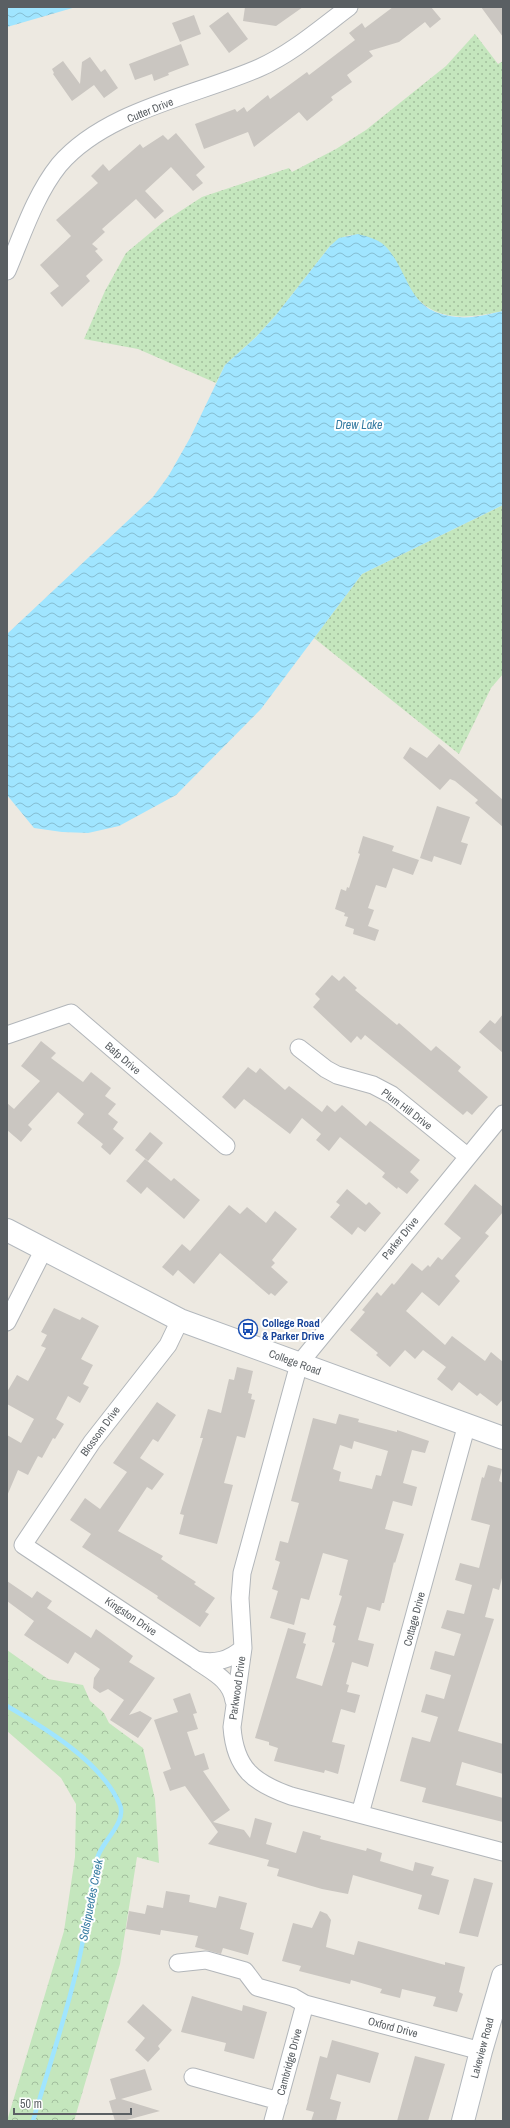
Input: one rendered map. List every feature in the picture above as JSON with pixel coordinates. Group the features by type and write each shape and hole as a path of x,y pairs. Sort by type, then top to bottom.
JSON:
{"street":[{"name":"Cutter Drive","path":"7,271 37,203 51,177 60,165 83,144 97,134 130,117 244,74 273,61 349,7"},
{"name":"Bafp Drive","path":"7,1035 71,1013 226,1146"},
{"name":"Plum Hill Drive","path":"299,1048 326,1069 337,1075 372,1085 392,1095 468,1156"},
{"name":"Parker Drive","path":"299,1364 503,1114"},
{"name":"College Road","path":"7,1230 180,1320 503,1438"},
{"path":"7,1322 44,1249"},
{"name":"Blossom Drive","path":"23,1545 92,1442 168,1345 180,1320"},
{"name":"Parkwood Drive","path":"299,1364 242,1573 240,1598 243,1648 234,1701 232,1727 235,1746 240,1761 255,1779 264,1785 291,1796 503,1852"},
{"name":"Cottage Drive","path":"360,1814 467,1424"},
{"name":"Kingston Drive","path":"23,1545 196,1660 215,1662 231,1658 243,1648"},
{"path":"185,1653 226,1682 232,1690 234,1701"},
{"path":"178,1963 206,1960 245,1972 257,1987 292,1997 305,2004"},
{"name":"Lakeview Road","path":"463,2121 481,2051 503,1976"},
{"name":"Oxford Drive","path":"305,2004 481,2051"},
{"name":"Cambridge Drive","path":"273,2121 305,2004"},
{"path":"193,2077 279,2101"}],"green space":[{"path":"475,34 498,64 503,61 503,311 483,315 454,316 435,311 426,306 417,298 386,249 377,242 366,237 351,235 343,237 330,246 276,315 256,337 225,365 216,383 138,349 84,339 105,291 126,253 162,223 202,197 289,168 292,172 336,149 366,130 446,66"},
{"path":"503,505 503,674 491,688 459,754 314,638 362,574"},
{"path":"7,1650 48,1679 83,1685 90,1701 104,1713 109,1723 143,1748 155,1799 159,1863 137,1857 120,1964 74,2121 7,2121 64,1931 75,1857 76,1804 61,1778 7,1731"}],"water":[{"path":"7,7 76,7 7,27"},
{"name":"Drew Lake","path":"358,234 382,243 388,249 396,260 413,292 420,301 429,308 441,314 457,317 480,316 503,311 503,505 362,574 261,709 176,795 119,826 88,833 62,832 34,828 7,795 7,634 153,497 169,475 190,438 225,365 256,337 276,315 330,246 339,238"}],"building":[{"path":"245,7 303,7 276,26 243,21"},
{"path":"393,7 431,7 441,19 430,28 425,22 399,42 369,51 373,56 347,75 352,82 331,97 333,100 307,121 299,112 254,147 248,132 204,149 195,124 235,109 237,112 244,107 247,112 268,95 270,99 307,72 309,75 355,40 349,33 362,23 365,28"},
{"path":"481,7 503,7 503,37"},
{"path":"228,12 248,39 229,53 209,26"},
{"path":"194,15 201,34 180,42 172,23"},
{"path":"181,44 189,65 168,73 169,75 154,81 152,74 135,80 129,64"},
{"path":"90,57 101,72 105,69 118,88 104,98 94,85 72,101 53,74 52,69 63,61 80,84 82,62"},
{"path":"176,133 205,167 196,175 203,183 193,191 171,167 145,191 164,211 155,219 136,199 102,229 105,232 92,244 98,249 95,251 103,260 86,276 90,281 62,307 50,293 59,286 40,265 71,236 56,220 98,183 91,176 103,164 109,171 140,144 143,148 163,135 168,140"},
{"path":"439,744 503,800 503,827 475,803 478,800 455,781 450,779 440,790 403,758 410,747 427,758"},
{"path":"437,806 470,817 461,842 468,844 461,865 434,856 432,862 420,858"},
{"path":"363,836 394,846 392,851 419,860 413,875 393,868 386,888 376,885 368,908 374,910 368,926 379,930 375,941 353,934 354,929 345,926 348,917 344,916 345,913 335,909 341,889 346,891 347,887 349,888 360,854 358,853"},
{"path":"332,975 339,981 344,976 357,988 355,990 397,1025 399,1023 431,1051 436,1046 461,1067 458,1071 488,1097 472,1115 467,1111 463,1115 365,1035 361,1040 357,1036 351,1043 313,1007 320,999 315,994"},
{"path":"503,1014 503,1053 479,1032 490,1020 495,1024"},
{"path":"41,1041 56,1053 51,1058 83,1082 91,1072 111,1088 105,1096 116,1104 108,1114 118,1122 113,1129 124,1138 110,1155 101,1147 103,1144 77,1123 84,1114 58,1092 28,1125 32,1129 21,1142 7,1130 7,1103 14,1109 40,1081 21,1066"},
{"path":"248,1067 256,1073 260,1068 285,1090 289,1086 322,1112 327,1105 335,1112 342,1105 366,1126 370,1121 420,1160 410,1172 419,1180 407,1194 398,1187 397,1189 382,1177 385,1173 340,1137 329,1151 316,1140 321,1134 302,1118 290,1134 244,1099 235,1109 222,1097"},
{"path":"150,1132 163,1143 148,1161 135,1150"},
{"path":"145,1159 171,1181 174,1178 200,1200 184,1219 147,1187 141,1194 126,1181"},
{"path":"475,1184 503,1207 503,1212 485,1233 489,1236 455,1276 460,1281 439,1306 422,1292 406,1311 445,1345 452,1336 485,1361 491,1352 503,1362 503,1399 497,1406 480,1393 477,1396 459,1382 452,1391 437,1379 446,1367 423,1350 415,1359 405,1350 390,1367 376,1355 378,1353 350,1330 365,1312 362,1310 377,1292 381,1296 392,1283 394,1285 412,1263 422,1271 428,1265 430,1267 438,1257 442,1260 461,1238 444,1224"},
{"path":"347,1189 366,1205 369,1202 381,1213 365,1232 358,1227 352,1235 330,1217 340,1205 336,1202"},
{"path":"229,1205 240,1214 247,1207 266,1223 275,1211 297,1229 272,1260 275,1263 271,1267 288,1282 275,1296 271,1293 269,1295 220,1253 194,1284 178,1270 173,1276 162,1267 182,1244 190,1251"},
{"path":"54,1308 80,1320 82,1317 99,1326 81,1359 93,1365 83,1384 89,1387 80,1403 68,1396 56,1419 64,1424 55,1439 53,1438 42,1458 38,1456 28,1475 18,1470 7,1496 7,1435 21,1443 34,1419 7,1404 7,1392 17,1375 28,1381 46,1348 41,1346 47,1335 41,1332"},
{"path":"237,1367 253,1371 248,1393 252,1394 251,1399 255,1400 245,1438 237,1436 224,1483 233,1485 217,1544 179,1534 184,1515 180,1514 203,1438 200,1438 208,1409 221,1413 229,1379 234,1380"},
{"path":"157,1402 176,1415 158,1442 153,1439 140,1458 164,1474 152,1490 147,1487 118,1531 163,1556 161,1559 196,1582 194,1584 215,1598 205,1612 209,1614 200,1627 157,1598 158,1596 82,1547 91,1534 70,1520 85,1498 100,1509 127,1472 113,1463"},
{"path":"339,1414 359,1419 358,1422 397,1432 397,1430 429,1441 425,1453 412,1450 403,1483 417,1487 412,1506 393,1501 385,1529 404,1534 395,1563 394,1562 384,1603 382,1603 380,1611 367,1607 358,1640 374,1644 368,1667 352,1662 346,1684 349,1685 347,1692 360,1695 355,1713 341,1709 332,1742 345,1745 338,1774 325,1770 324,1773 274,1761 278,1748 269,1745 269,1742 255,1738 288,1628 306,1633 303,1643 306,1644 296,1678 322,1686 335,1643 332,1642 336,1626 333,1625 342,1596 339,1595 348,1560 323,1553 309,1600 301,1598 294,1625 270,1618 278,1591 272,1589 280,1562 275,1560 280,1541 288,1543 299,1503 291,1501 313,1418 336,1424","holes":["354,1441 388,1451 381,1476 376,1475 372,1489 339,1481 341,1472 333,1469 340,1445 352,1449"]},
{"path":"488,1465 502,1469 499,1481 503,1483 503,1574 499,1590 493,1588 485,1617 494,1619 458,1731 503,1744 503,1774 462,1762 456,1785 503,1798 503,1822 422,1802 426,1788 400,1781 412,1737 430,1742 438,1717 421,1712 426,1694 444,1699 451,1675 430,1669 435,1651 454,1656 461,1634 441,1628 447,1610 464,1614 472,1585 455,1580 460,1563 479,1568 490,1525 471,1520 482,1477 484,1478"},
{"path":"7,1581 32,1598 37,1591 52,1601 47,1608 91,1638 96,1629 133,1656 129,1662 155,1678 129,1715 140,1711 152,1718 138,1738 110,1720 124,1700 108,1689 100,1693 93,1688 94,1678 100,1669 75,1652 68,1664 24,1635 34,1621 7,1601"},
{"path":"190,1693 197,1713 193,1714 198,1729 187,1732 195,1756 204,1753 209,1769 203,1771 230,1810 213,1822 244,1830 250,1838 255,1818 272,1823 266,1844 296,1853 303,1831 321,1836 320,1839 366,1851 367,1848 382,1853 380,1861 413,1871 415,1862 434,1867 431,1875 449,1880 439,1915 418,1909 422,1895 353,1875 348,1894 322,1889 277,1876 279,1869 267,1866 269,1860 208,1844 218,1832 185,1786 170,1791 163,1772 171,1769 154,1720 178,1712 173,1699"},
{"path":"474,1878 493,1883 478,1937 459,1933"},
{"path":"166,1891 190,1895 189,1902 216,1908 219,1896 247,1903 240,1929 254,1933 248,1955 223,1948 221,1954 195,1947 198,1936 161,1930 160,1935 126,1929 129,1911 145,1914 147,1905 163,1908"},
{"path":"320,1911 327,1914 331,1920 326,1947 354,1955 358,1941 445,1965 445,1962 465,1967 459,1992 463,1994 457,2012 433,2006 436,1997 402,1989 400,1998 380,1993 382,1989 351,1980 350,1984 299,1971 301,1966 282,1961 293,1923 312,1928"},
{"path":"192,1996 242,2011 243,2005 267,2012 254,2059 224,2051 226,2043 181,2032"},
{"path":"143,2004 172,2030 158,2046 160,2049 148,2062 135,2050 145,2038 127,2022"},
{"path":"332,2040 379,2053 370,2083 337,2074 330,2099 341,2102 336,2121 311,2121 314,2112 306,2110 320,2056 327,2058"},
{"path":"415,2056 445,2064 428,2121 397,2121"},
{"path":"145,2069 152,2090 121,2099 160,2111 123,2121 115,2121 109,2101 116,2099 110,2079"}],"waterway":[{"name":"Salsipuedes Creek","path":"7,1706 55,1736 100,1774 112,1789 120,1805 121,1812 117,1826 103,1846 97,1859 75,1976 33,2121"}],"place":[{"name":"College Road & Parker Drive","path":"248,1329"}]}
